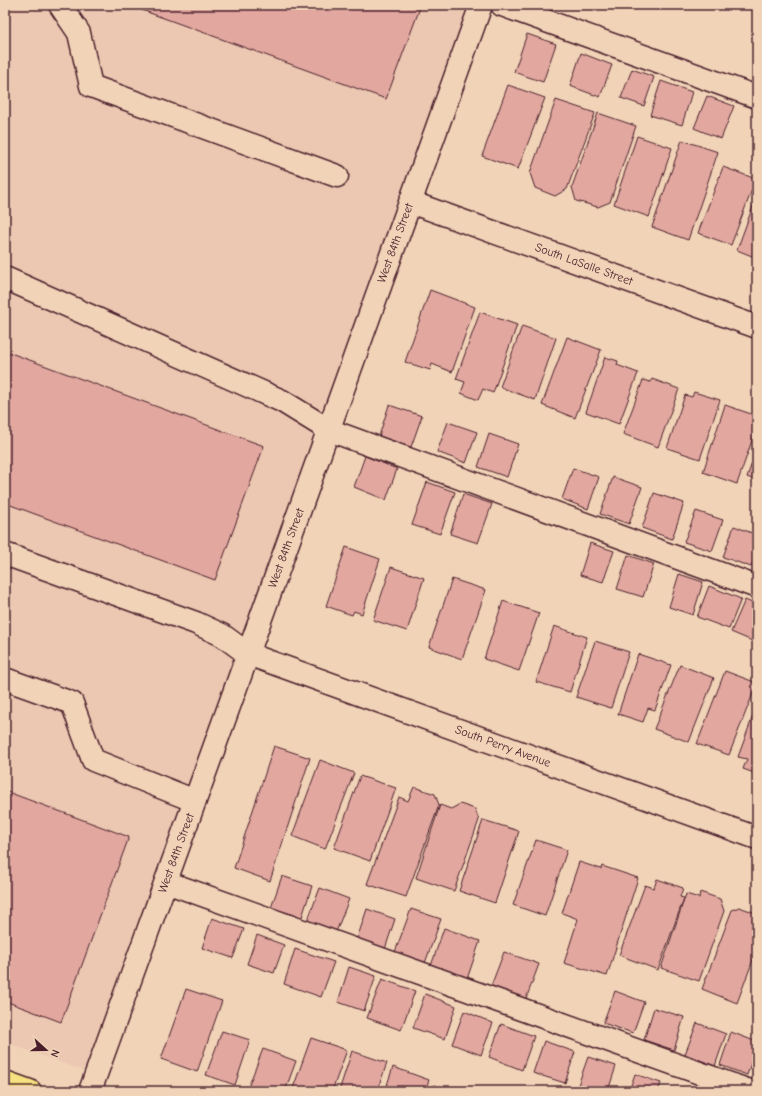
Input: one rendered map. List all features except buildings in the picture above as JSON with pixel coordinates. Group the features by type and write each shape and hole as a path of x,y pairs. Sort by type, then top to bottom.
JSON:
{"main road":[{"path":"5,1082 30,1091"}],"street":[{"path":"60,5 79,33 91,86 337,176"},
{"name":"West 84th Street","path":"90,1091 481,5"},
{"path":"502,5 757,97"},
{"name":"South LaSalle Street","path":"410,202 757,327"},
{"path":"5,278 282,401 329,430 757,587"},
{"name":"South Perry Avenue","path":"5,554 196,623 222,635 248,654 757,838"},
{"path":"5,679 72,703 93,760 195,801"},
{"path":"166,882 750,1091"}],"shaded area":[{"path":"5,5 492,5 106,1079 5,1042"}]}
